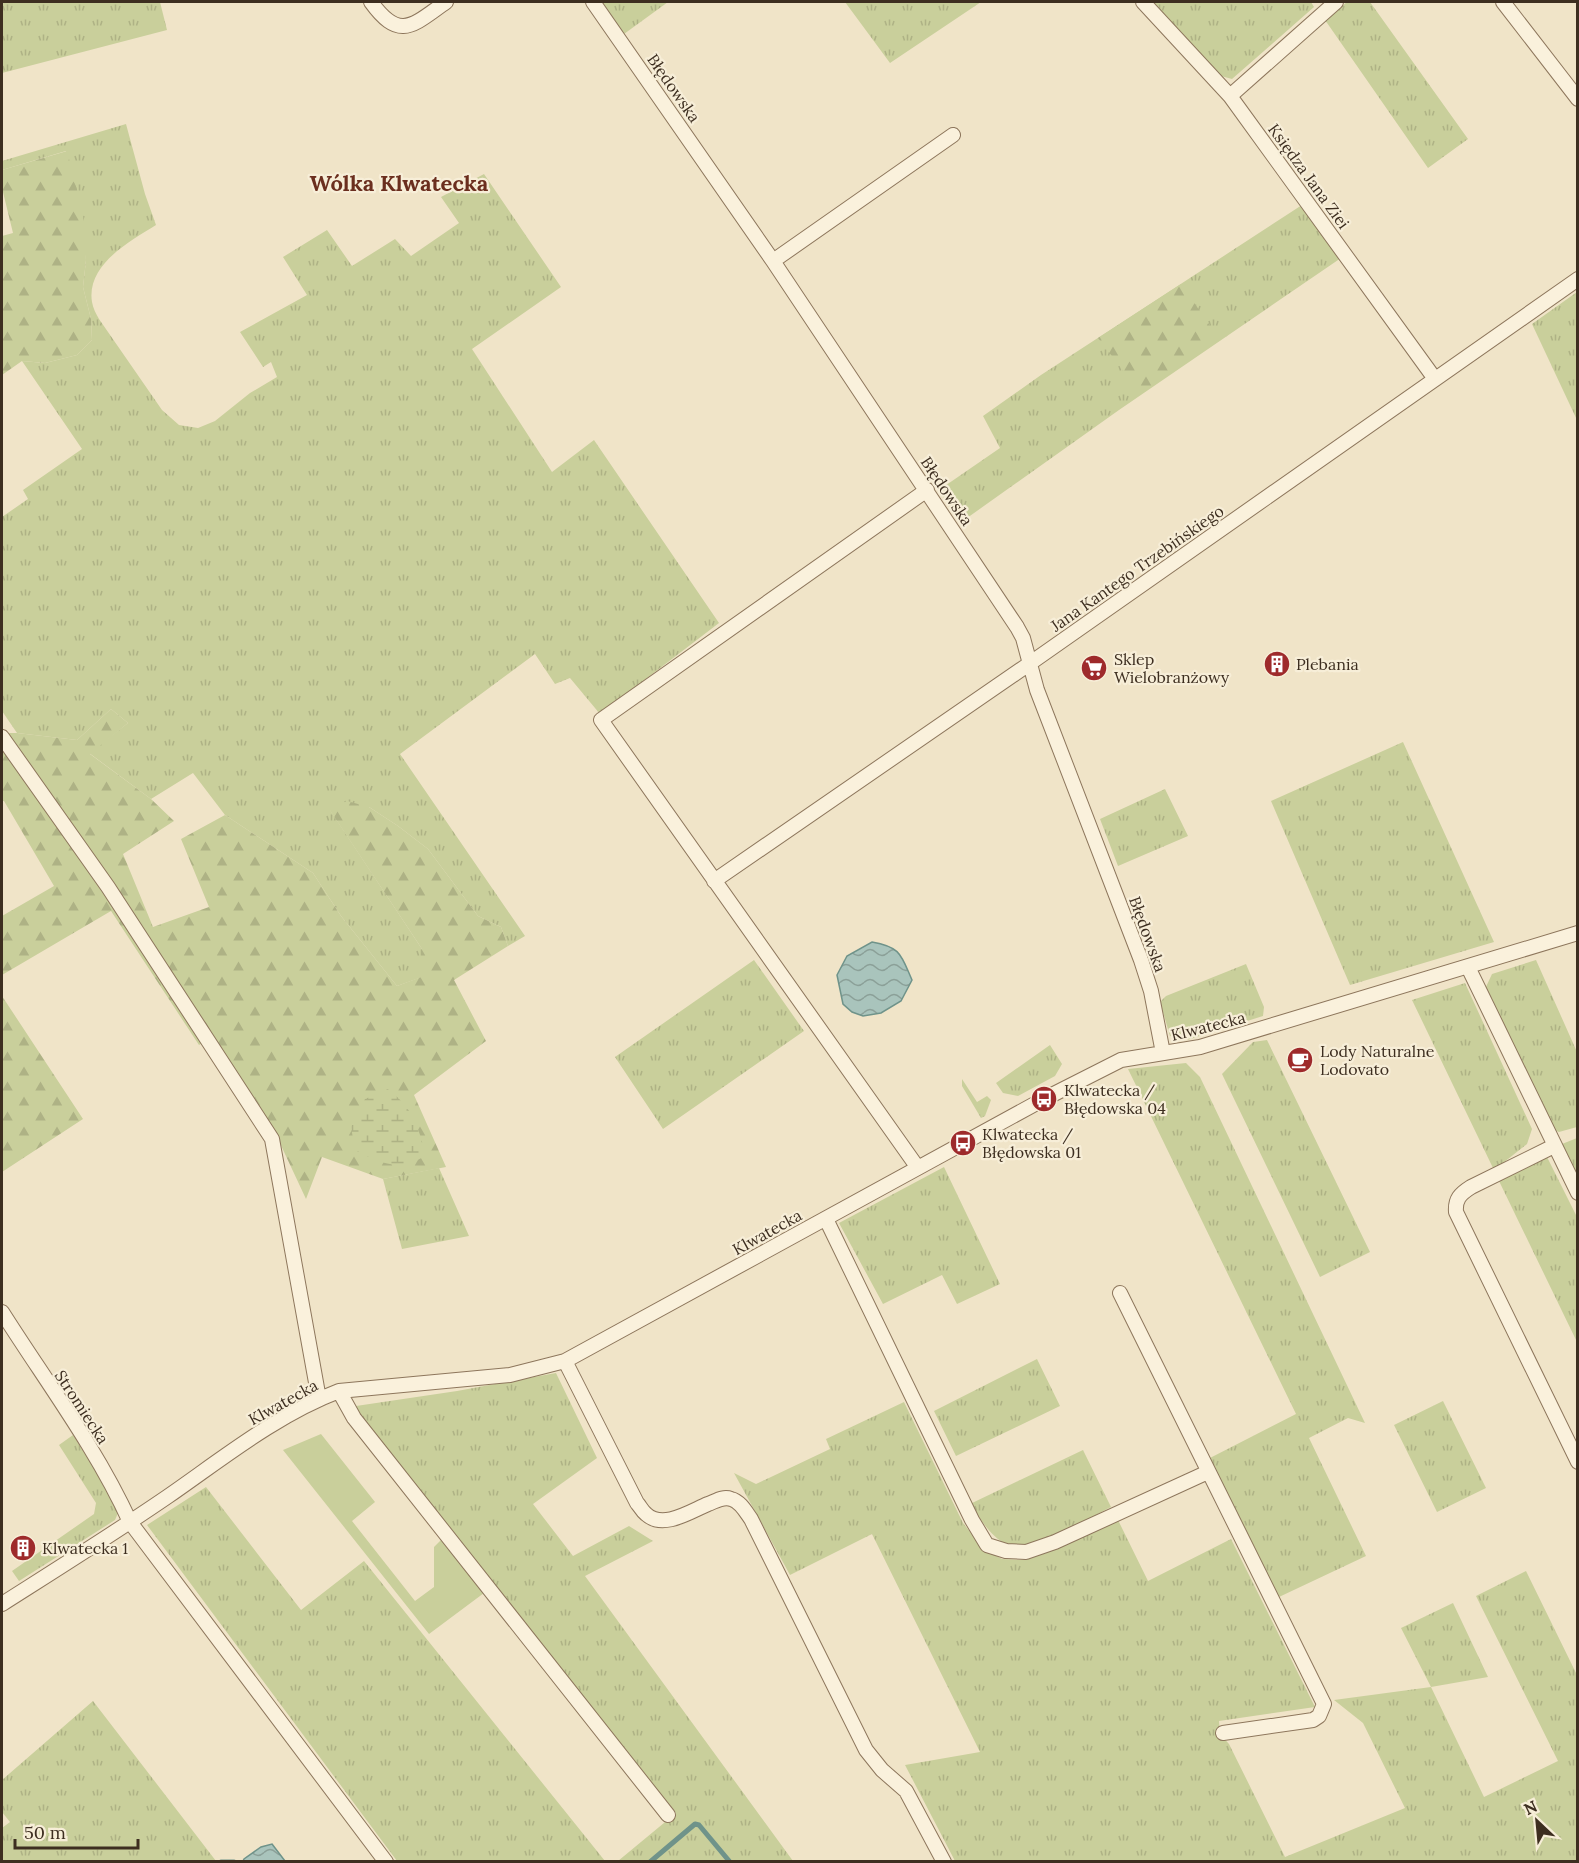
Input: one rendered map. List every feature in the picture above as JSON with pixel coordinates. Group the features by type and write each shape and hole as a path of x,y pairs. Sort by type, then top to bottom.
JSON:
{"street":[{"path":"371,2 389,22 400,27 413,24 446,2"},
{"name":"Błędowska","path":"592,2 773,261 1023,638 1043,707 1141,960 1154,1001 1163,1053"},
{"name":"Księdza Jana Ziei","path":"1143,2 1230,96 1435,379"},
{"path":"1230,96 1336,2"},
{"path":"1503,2 1578,99"},
{"path":"773,261 953,135"},
{"name":"Jana Kantego Trzebińskiego","path":"714,881 1029,664 1578,279"},
{"path":"918,1168 601,720 927,490"},
{"path":"2,737 108,887 272,1139 319,1399"},
{"name":"Klwatecka","path":"2,1604 130,1522 277,1421 319,1399 339,1391 510,1375 565,1361 1110,1065 1135,1057 1200,1047 1578,933"},
{"path":"1468,967 1578,1193"},
{"path":"1554,1146 1471,1186 1460,1194 1455,1202 1456,1212 1578,1462"},
{"path":"826,1219 972,1520 987,1545 1006,1551 1026,1552 1055,1542 1208,1472"},
{"path":"1120,1293 1324,1704 1319,1716 1313,1720 1223,1733"},
{"name":"Stromiecka","path":"2,1312 91,1451 119,1498 130,1522 386,1862"},
{"path":"565,1361 637,1503 645,1514 663,1520 675,1519 722,1498 733,1499 743,1508 751,1519 866,1750 882,1770 906,1791 944,1862"},
{"path":"339,1391 354,1419 668,1815"}],"green space":[{"path":"2,2 160,2 167,30 2,73"},
{"path":"599,2 668,2 624,34"},
{"path":"845,2 981,2 890,63"},
{"path":"1152,2 1311,2 1314,7 1232,79 1221,76"},
{"path":"1347,2 1370,2 1468,139 1428,168 1325,20"},
{"path":"126,124 156,225 123,247 103,266 92,289 92,302 99,319 162,410 179,425 198,428 215,421 250,393 277,377 271,362 263,367 240,332 307,295 283,257 327,230 352,266 395,239 411,256 459,223 441,197 484,174 561,287 472,349 552,472 594,440 719,623 600,714 570,678 555,684 535,654 400,754 525,936 508,946 501,927 478,916 428,849 398,826 369,807 330,810 422,949 422,977 397,986 341,916 313,873 225,815 193,773 151,799 89,753 128,723 111,709 77,740 17,733 2,711 2,517 28,499 23,490 82,449 22,361 45,363 77,355 92,340 91,319 83,287 86,260 66,151 2,170 2,161"},
{"path":"67,151 83,214 86,260 83,287 91,319 92,340 77,355 45,363 22,361 2,375 2,236 13,233 2,188 2,170"},
{"path":"1302,205 1341,258 1119,410 960,523 939,490 1000,448 983,416 1041,375"},
{"path":"1181,284 1220,340 1141,394 1098,338"},
{"path":"1577,292 1577,420 1532,324"},
{"path":"111,709 128,723 90,754 151,799 174,821 123,854 153,927 209,907 181,839 225,815 313,873 341,916 397,986 421,977 422,949 329,809 347,801 369,807 428,849 478,916 501,927 508,946 454,980 486,1041 414,1095 446,1167 383,1179 322,1157 306,1199 271,1124 210,1038 199,1045 111,911 2,975 2,916 54,886 2,801 2,733 77,740"},
{"path":"1403,742 1494,942 1350,985 1271,801"},
{"path":"1165,789 1188,836 1118,866 1100,819"},
{"path":"754,960 804,1031 663,1129 615,1057"},
{"path":"1536,960 1577,1052 1577,1127 1559,1132 1547,1127 1485,989 1492,974"},
{"path":"1246,964 1264,1007 1263,1016 1187,1040 1170,1036 1160,1002 1166,996"},
{"path":"1465,983 1532,1129 1527,1144 1493,1168 1412,1000"},
{"path":"2,996 83,1119 2,1172"},
{"path":"1267,1040 1370,1252 1320,1277 1222,1074 1253,1042"},
{"path":"1050,1045 1062,1064 1055,1076 1018,1096 1003,1093 996,1083"},
{"path":"1186,1063 1200,1077 1365,1423 1348,1418 1309,1438 1366,1556 1279,1597 1208,1459 1296,1414 1128,1069"},
{"path":"962,1079 977,1102 987,1096 991,1100 985,1116 981,1118 962,1086"},
{"path":"388,1089 409,1111 426,1155 407,1164 382,1162 355,1150 351,1127 365,1099"},
{"path":"1577,1138 1577,1188 1557,1146"},
{"path":"1546,1155 1577,1217 1577,1342 1499,1181"},
{"path":"944,1167 1000,1284 957,1304 942,1275 883,1304 839,1223"},
{"path":"439,1168 469,1236 402,1249 383,1179"},
{"path":"1037,1359 1060,1406 956,1456 934,1411"},
{"path":"556,1373 597,1458 533,1504 573,1556 629,1526 653,1541 585,1576 793,1861 618,1861 676,1813 360,1419 356,1406"},
{"path":"1443,1401 1486,1488 1437,1512 1394,1425"},
{"path":"904,1402 963,1523 985,1550 1002,1559 1022,1560 1046,1553 1118,1520 1148,1581 1231,1539 1315,1707 1219,1721 1220,1734 1229,1744 1285,1857 1405,1808 1363,1723 1334,1700 1431,1687 1484,1797 1558,1761 1476,1596 1526,1571 1577,1675 1577,1861 955,1861 905,1765 980,1752 872,1534 790,1575 734,1473 756,1484 830,1449 826,1439"},
{"path":"321,1434 375,1502 352,1521 415,1601 434,1587 434,1547 442,1539 484,1593 429,1634 283,1450"},
{"path":"73,1435 116,1503 118,1513 115,1520 19,1581 12,1571 94,1514 96,1503 59,1445"},
{"path":"1083,1450 1111,1507 1060,1534 1032,1545 1008,1545 991,1533 970,1504"},
{"path":"206,1487 301,1610 364,1561 605,1861 397,1861 147,1525"},
{"path":"1453,1603 1488,1677 1431,1687 1401,1628"},
{"path":"93,1701 216,1861 2,1861 2,1828 10,1822 2,1812 2,1780"}],"water":[{"path":"872,942 889,947 899,954 912,980 901,1001 881,1013 863,1016 852,1012 843,1004 837,975 847,956"},
{"path":"272,1844 285,1861 243,1861 261,1847"}],"waterway":[{"path":"650,1862 695,1824 699,1825 730,1862"},
{"path":"221,1862 234,1862"}],"place":[{"name":"Plebania","path":"1277,664"},
{"name":"Sklep Wielobranżowy","path":"1094,668"},
{"name":"Lody Naturalne Lodovato","path":"1300,1060"},
{"name":"Klwatecka / Błędowska 04","path":"1044,1099"},
{"name":"Klwatecka / Błędowska 01","path":"963,1143"},
{"name":"Klwatecka 1","path":"23,1548"}],"district":[{"name":"Wólka Klwatecka","path":"399,183"}]}
